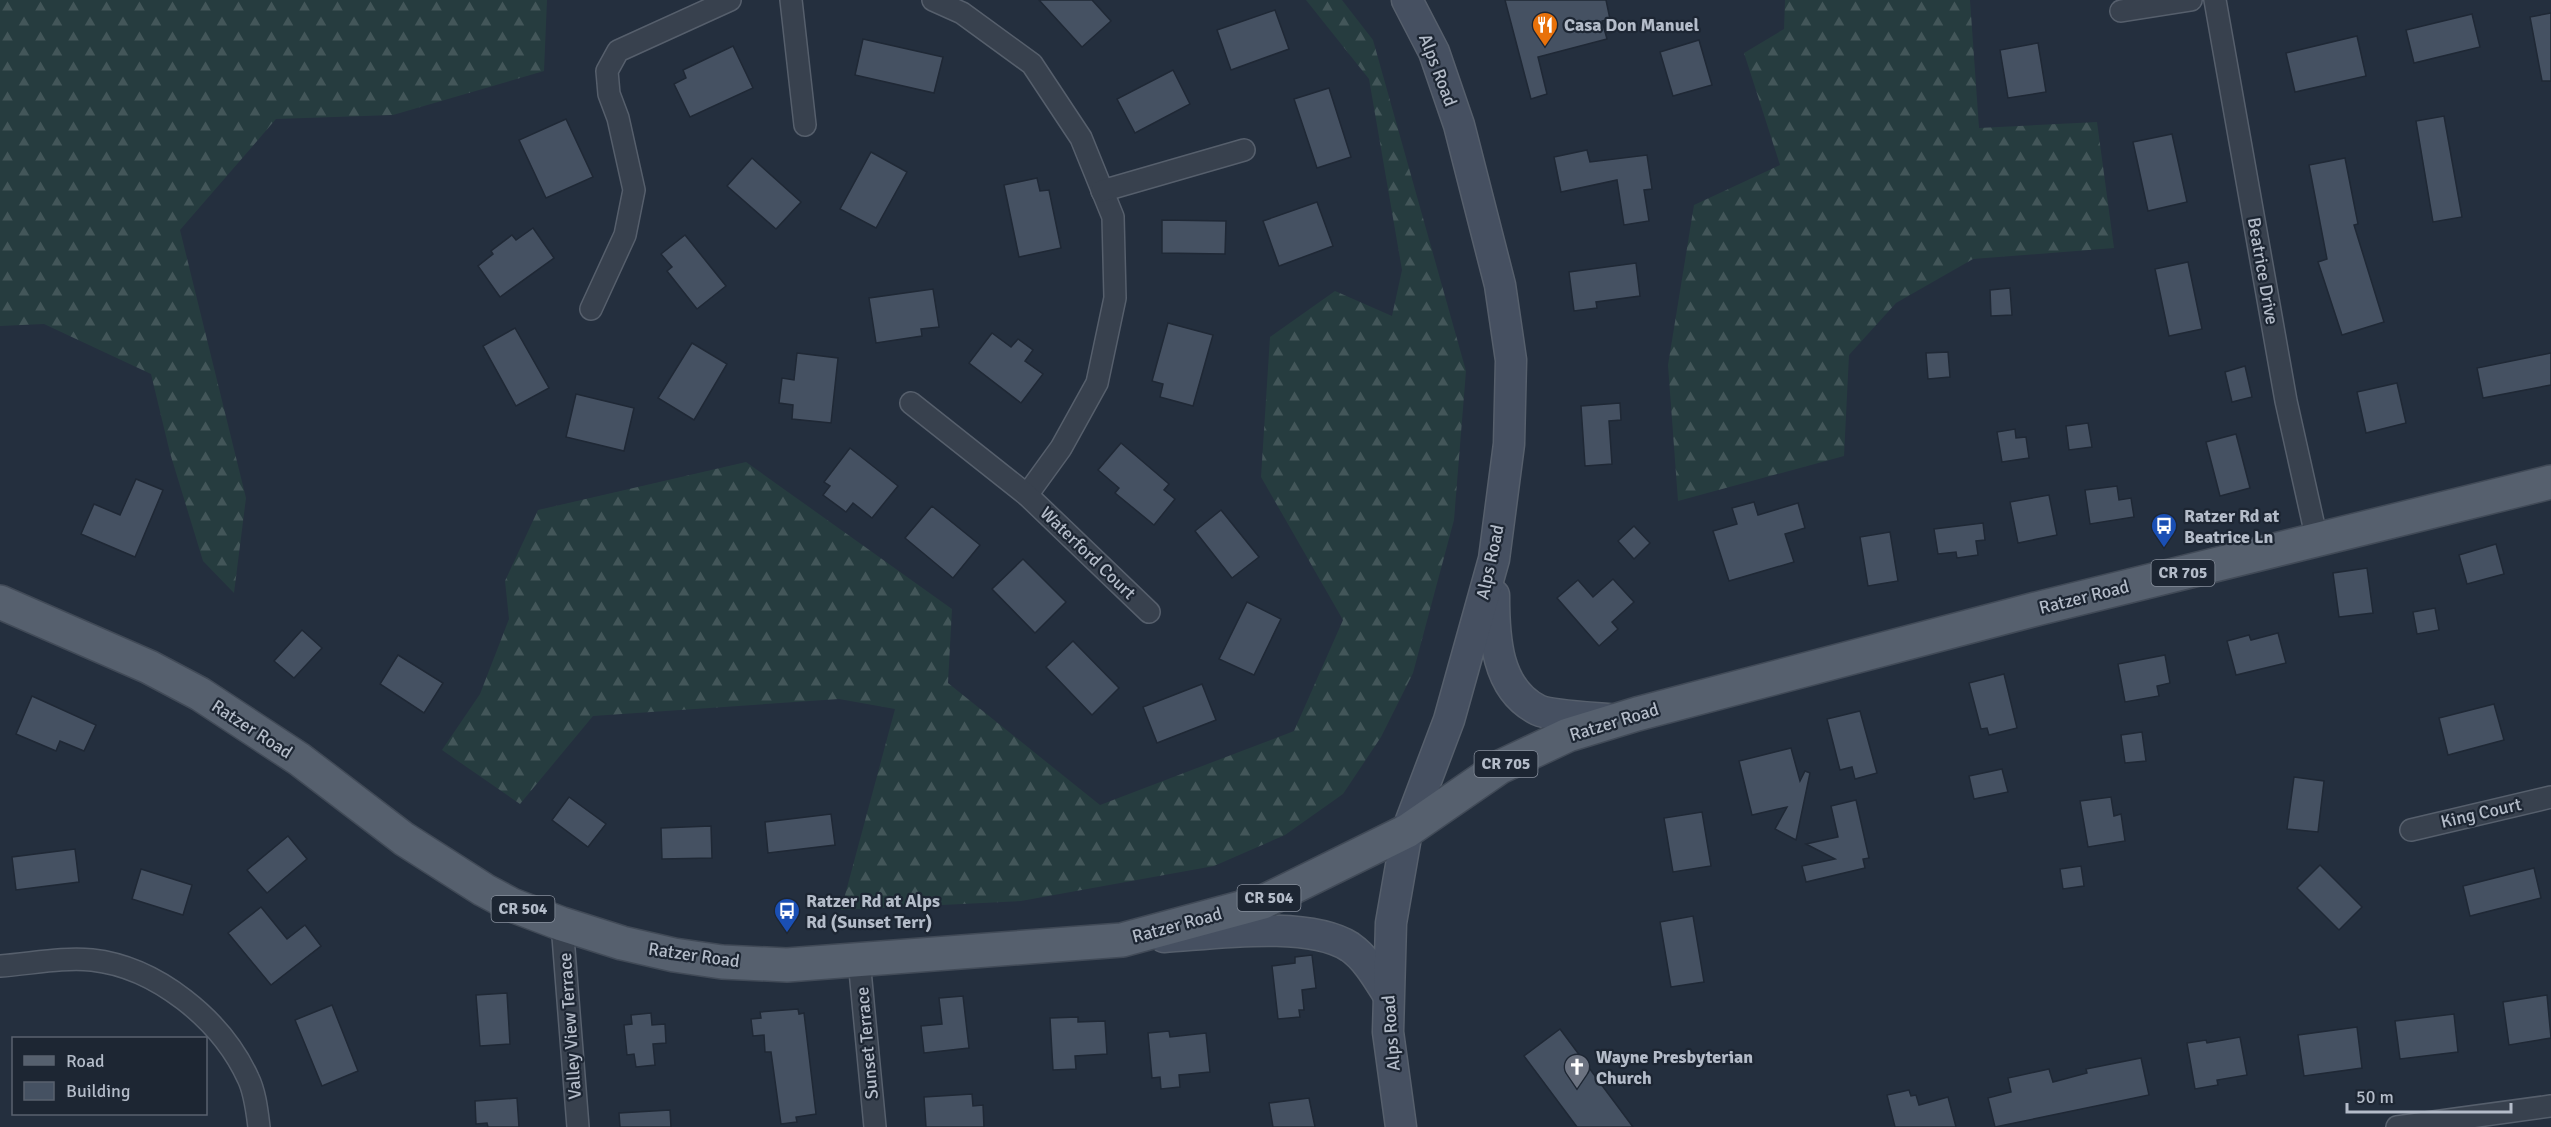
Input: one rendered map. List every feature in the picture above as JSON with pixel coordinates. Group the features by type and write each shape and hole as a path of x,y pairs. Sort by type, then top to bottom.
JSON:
{"main road":[{"name":"Alps Road","path":"1401,1127 1388,1032 1390,923 1407,831 1448,721 1494,559 1509,433 1510,360 1500,285 1447,86 1430,45 1407,0"},
{"name":"Ratzer Road","path":"0,602 149,667 200,694 299,759 404,839 512,905 622,943 674,955 722,962 787,965 1122,940 1263,902 1407,831 1502,766 1568,735 2036,609 2551,482"},
{"path":"1494,559 1494,631 1502,665 1516,695 1540,711 1617,720"},
{"path":"1122,940 1257,931 1325,935 1350,947 1370,967 1387,993"}],"street":[{"path":"591,309 625,235 634,190 618,118 609,94 607,71 618,51 730,0"},
{"path":"790,0 805,125"},
{"path":"933,0 965,6 1032,64 1082,138 1113,217 1115,298 1097,383 1061,448 1028,495"},
{"path":"2121,11 2191,0"},
{"name":"Beatrice Drive","path":"2216,0 2286,401 2317,540"},
{"path":"1102,191 1244,150"},
{"name":"Waterford Court","path":"910,403 1028,495 1149,612"},
{"name":"King Court","path":"2411,830 2551,797"},
{"name":"Valley View Terrace","path":"562,924 578,1127"},
{"path":"0,966 58,960 90,960 111,963 141,973 170,989 205,1019 243,1068 249,1079 259,1127"},
{"name":"Sunset Terrace","path":"859,960 875,1127"},
{"path":"2397,1127 2551,1106"}],"green space":[{"path":"0,0 547,0 544,71 393,115 276,119 180,230 246,498 234,593 203,561 170,453 151,374 44,324 0,326"},
{"path":"1306,0 1342,0 1373,40 1466,371 1454,520 1413,673 1381,737 1343,794 1285,835 1214,866 1021,901 841,910 895,709 839,699 593,716 520,804 442,750 480,694 509,619 505,581 538,510 746,462 952,609 948,683 1100,805 1294,731 1343,620 1261,477 1270,337 1335,291 1392,316 1402,270 1369,79"},
{"path":"1785,0 1970,0 1979,128 2097,122 2114,248 1973,259 1896,303 1849,355 1844,456 1678,501 1668,365 1694,205 1780,165 1744,53 1784,29"}],"building":[{"path":"1039,0 1092,0 1111,21 1082,47"},
{"name":"Casa Don Manuel","path":"1505,0 1606,0 1610,19 1602,21 1607,39 1538,57 1547,94 1531,99"},
{"path":"1275,10 1289,49 1231,70 1217,30"},
{"path":"2551,13 2551,81 2542,81 2530,17"},
{"path":"2472,14 2480,47 2414,63 2406,30"},
{"path":"2357,36 2366,76 2295,92 2286,53"},
{"path":"863,39 943,57 934,93 855,75"},
{"path":"1699,40 1712,85 1673,96 1660,52"},
{"path":"2038,43 2046,92 2008,98 2000,50"},
{"path":"733,46 753,88 690,117 674,84 686,78 683,70"},
{"path":"1173,70 1190,104 1135,133 1117,99"},
{"path":"1329,88 1351,157 1317,168 1294,99"},
{"path":"2444,116 2462,217 2433,222 2416,121"},
{"path":"566,119 593,177 546,198 519,140"},
{"path":"2172,134 2187,202 2148,211 2133,142"},
{"path":"1587,150 1590,162 1647,155 1652,189 1644,190 1649,221 1624,225 1617,180 1561,192 1554,157"},
{"path":"871,152 907,172 876,228 840,209"},
{"path":"752,158 801,202 776,229 727,186"},
{"path":"2345,158 2358,224 2354,225 2384,322 2342,335 2318,262 2327,259 2309,165"},
{"path":"1037,178 1040,191 1049,190 1061,248 1019,257 1004,185"},
{"path":"1317,202 1333,246 1279,266 1263,221"},
{"path":"1162,220 1226,221 1225,254 1162,253"},
{"path":"533,228 554,258 500,297 478,266 493,254 491,251 512,235 516,240"},
{"path":"685,235 726,286 697,309 667,271 672,267 661,254"},
{"path":"2188,262 2202,329 2169,336 2155,269"},
{"path":"1636,263 1640,296 1596,302 1597,308 1574,311 1569,272"},
{"path":"2010,288 2012,315 1991,316 1990,290"},
{"path":"933,289 939,327 921,329 922,336 876,343 869,298"},
{"path":"1168,323 1213,335 1193,406 1160,397 1163,384 1152,381"},
{"path":"515,328 549,388 516,406 483,346"},
{"path":"992,333 1011,347 1018,339 1033,350 1025,361 1043,374 1021,403 969,363"},
{"path":"692,343 727,364 694,420 658,398"},
{"path":"1948,352 1950,377 1928,379 1926,353"},
{"path":"797,353 838,358 831,423 792,419 793,405 779,403 782,378 794,380"},
{"path":"2551,353 2551,385 2483,398 2477,368"},
{"path":"2245,366 2252,397 2232,402 2225,372"},
{"path":"2397,383 2406,423 2366,433 2357,392"},
{"path":"576,394 634,408 624,451 566,437"},
{"path":"1620,403 1621,420 1609,421 1612,464 1585,466 1581,406"},
{"path":"2088,423 2092,447 2069,450 2066,426"},
{"path":"2015,429 2016,438 2026,437 2029,458 2002,462 1997,432"},
{"path":"2236,434 2250,488 2220,496 2206,442"},
{"path":"1121,443 1169,484 1164,490 1175,499 1154,525 1115,493 1119,488 1098,470"},
{"path":"850,448 898,486 872,518 853,503 846,512 823,495 830,486 824,482"},
{"path":"136,479 163,490 135,557 81,534 94,504 120,515"},
{"path":"2117,486 2119,500 2131,498 2134,517 2090,524 2085,490"},
{"path":"2049,495 2057,535 2018,543 2010,502"},
{"path":"1754,502 1758,515 1798,503 1805,528 1785,534 1794,562 1729,581 1713,531 1737,524 1732,508"},
{"path":"932,506 980,545 953,578 905,538"},
{"path":"1221,510 1259,557 1232,578 1195,531"},
{"path":"1983,523 1985,540 1976,541 1978,555 1957,558 1956,552 1938,554 1934,529"},
{"path":"1634,526 1650,543 1634,559 1618,541"},
{"path":"1890,532 1898,581 1868,586 1860,537"},
{"path":"2496,544 2504,574 2467,584 2459,555"},
{"path":"1023,559 1066,602 1035,633 992,589"},
{"path":"2367,568 2373,613 2339,617 2333,573"},
{"path":"1613,579 1634,602 1612,622 1618,629 1599,646 1557,598 1578,580 1593,597"},
{"path":"1247,602 1281,619 1254,675 1219,659"},
{"path":"2435,608 2439,630 2417,634 2413,612"},
{"path":"302,630 322,648 294,678 274,661"},
{"path":"2278,633 2286,663 2236,675 2227,641 2249,635 2251,640"},
{"path":"1073,641 1119,688 1092,715 1046,667"},
{"path":"398,655 443,683 424,713 380,684"},
{"path":"2165,655 2170,683 2157,686 2159,696 2125,702 2118,664"},
{"path":"2004,674 2017,728 1989,735 1987,728 1981,729 1969,683"},
{"path":"1202,684 1216,720 1157,743 1143,707"},
{"path":"32,696 96,725 84,751 60,741 56,751 16,734"},
{"path":"2494,704 2504,740 2448,755 2439,718"},
{"path":"1860,711 1877,773 1855,779 1852,767 1840,770 1827,719"},
{"path":"2142,732 2146,761 2125,763 2121,735"},
{"path":"1791,748 1800,781 1805,771 1810,773 1796,840 1775,829 1787,807 1752,815 1739,761"},
{"path":"2002,769 2008,792 1974,799 1969,776"},
{"path":"2294,777 2324,781 2318,832 2287,829"},
{"path":"569,797 606,824 588,847 552,820"},
{"path":"2111,797 2114,816 2121,814 2125,841 2088,847 2080,801"},
{"path":"1856,800 1869,858 1863,859 1865,868 1806,882 1802,866 1835,859 1806,844 1838,837 1831,806"},
{"path":"1702,812 1711,866 1673,872 1664,818"},
{"path":"831,814 835,845 768,853 765,822"},
{"path":"711,826 712,858 662,859 661,828"},
{"path":"288,836 307,859 267,893 247,870"},
{"path":"75,849 79,882 16,890 12,857"},
{"path":"2320,865 2362,907 2339,930 2297,888"},
{"path":"2081,866 2084,886 2063,889 2060,869"},
{"path":"2534,868 2541,898 2470,916 2463,886"},
{"path":"141,869 192,885 183,915 132,899"},
{"path":"261,907 287,939 305,925 321,946 271,985 228,933"},
{"path":"1693,916 1704,982 1671,987 1660,922"},
{"path":"1312,955 1316,988 1302,990 1304,1010 1299,1010 1300,1017 1278,1019 1272,966 1295,963 1295,957"},
{"path":"507,993 510,1044 480,1046 476,995"},
{"path":"2547,995 2551,1038 2509,1045 2503,1002"},
{"path":"963,996 969,1048 924,1053 921,1026 942,1024 939,998"},
{"path":"332,1005 358,1071 322,1086 295,1020"},
{"path":"798,1009 799,1014 804,1013 816,1114 796,1117 797,1122 781,1124 771,1052 765,1052 764,1035 753,1036 751,1019 761,1018 760,1012"},
{"path":"651,1013 652,1025 665,1024 666,1043 653,1044 655,1065 636,1067 634,1054 627,1055 624,1025 632,1024 631,1015"},
{"path":"2454,1014 2458,1052 2400,1059 2395,1021"},
{"path":"1078,1017 1078,1022 1105,1021 1107,1054 1075,1056 1076,1069 1053,1070 1050,1018"},
{"path":"2357,1027 2362,1068 2304,1076 2298,1035"},
{"name":"Wayne Presbyterian Church","path":"1560,1029 1633,1127 1577,1127 1524,1056"},
{"path":"1169,1031 1170,1037 1206,1033 1210,1072 1179,1075 1180,1087 1161,1089 1160,1077 1152,1078 1148,1033"},
{"path":"2240,1037 2247,1075 2217,1080 2218,1085 2195,1089 2187,1043 2206,1040 2207,1043"},
{"path":"2141,1058 2149,1095 1995,1127 1988,1098 2011,1092 2008,1078 2049,1069 2053,1082 2087,1073 2086,1069"},
{"path":"1909,1090 1911,1096 1916,1095 1919,1105 1948,1097 1956,1127 1895,1127 1887,1095"},
{"path":"972,1094 973,1106 983,1105 984,1127 926,1127 924,1097"},
{"path":"517,1098 519,1127 488,1127 487,1123 476,1124 475,1101"},
{"path":"1309,1098 1315,1127 1273,1127 1269,1103"},
{"path":"670,1110 671,1127 620,1127 619,1113"}],"place":[{"name":"Casa Don Manuel","path":"1545,48"},
{"name":"Ratzer Rd at Beatrice Ln","path":"2164,549"},
{"name":"Ratzer Rd at Alps Rd (Sunset Terr)","path":"787,934"},
{"name":"Wayne Presbyterian Church","path":"1577,1090"}]}
